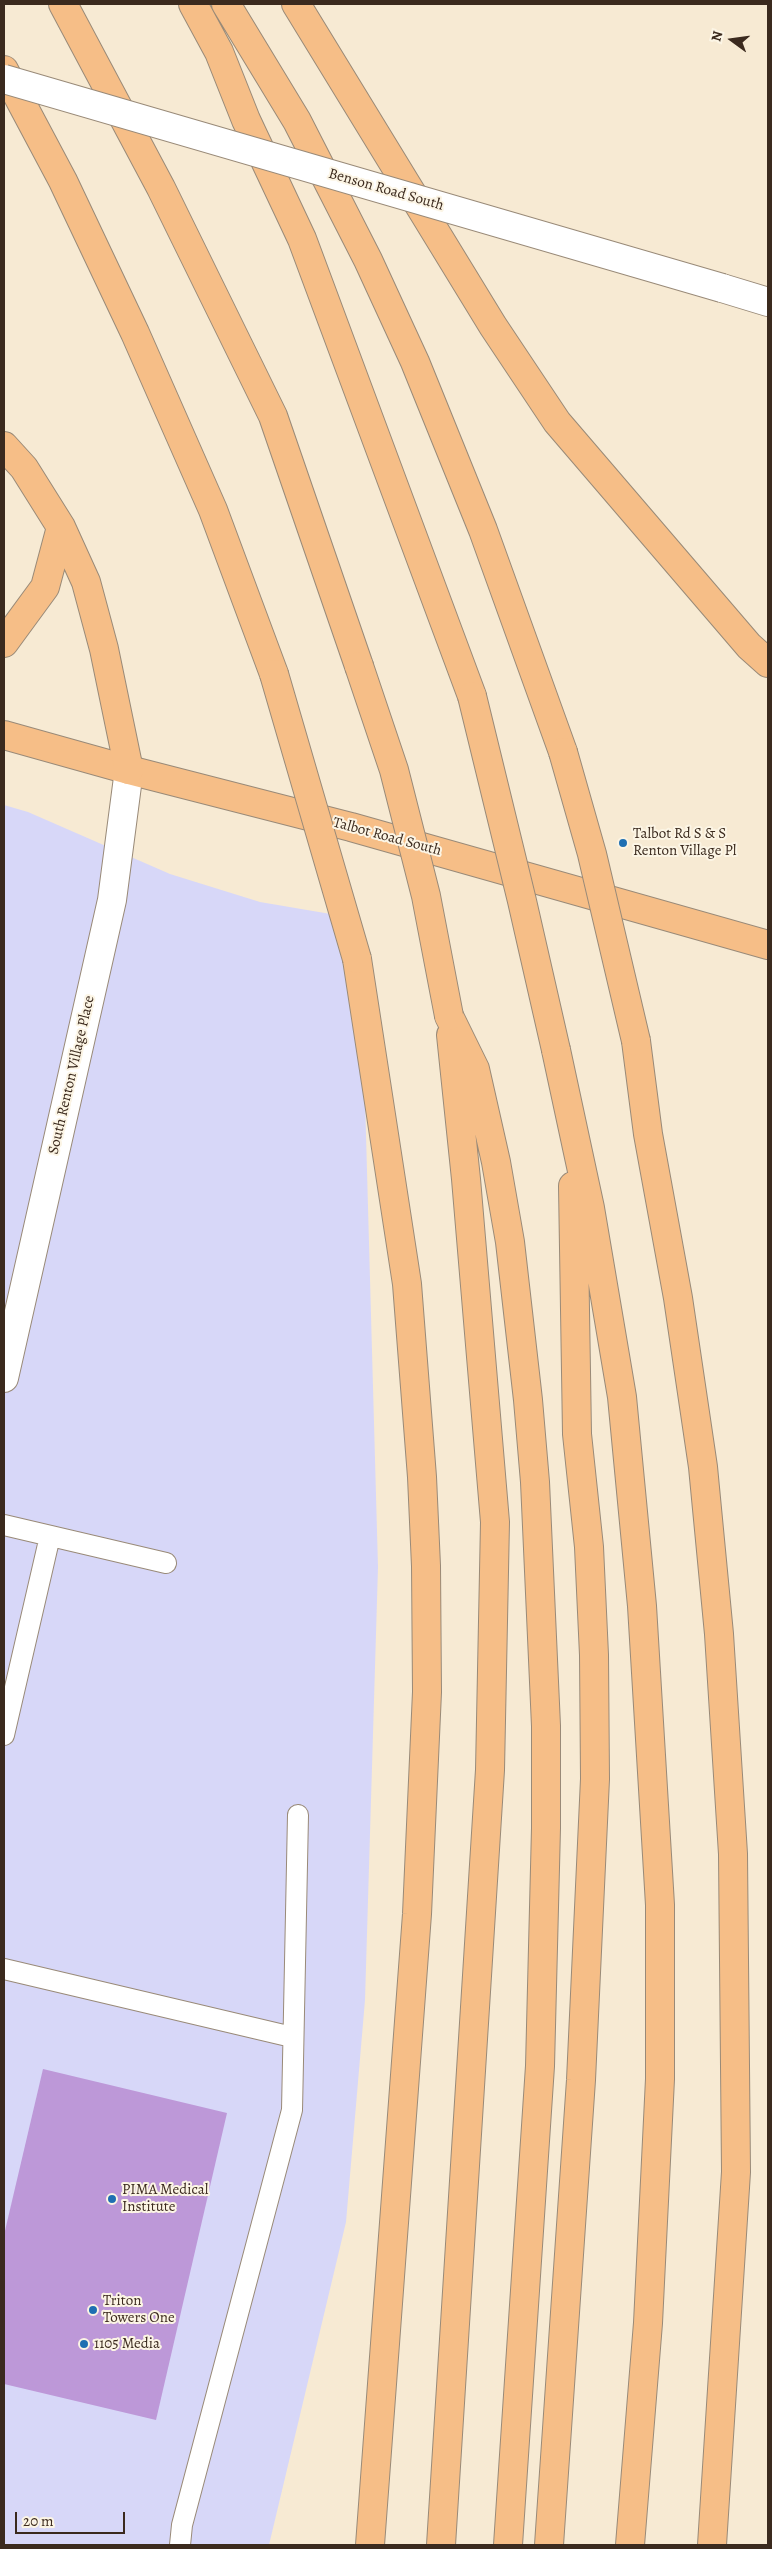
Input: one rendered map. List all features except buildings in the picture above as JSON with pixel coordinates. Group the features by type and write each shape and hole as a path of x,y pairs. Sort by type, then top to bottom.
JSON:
{"main road":[{"path":"63,4 161,188 273,416 394,770 426,896 449,1016 466,1179 495,1522 490,1770 441,2545"},
{"path":"193,4 218,52 246,120 302,239 472,696 522,901 594,1227 622,1397 642,1606 660,1905 660,2079 648,2323 630,2545"},
{"path":"226,4 297,121 364,252 407,344 457,462 563,752 592,854 636,1041 648,1134 684,1334 703,1467 722,1662 733,1854 736,2172 712,2545"},
{"path":"296,4 493,326 557,422 758,654 768,678"},
{"path":"4,70 63,181 138,342 213,510 274,674 357,959 407,1284 422,1477 426,1576 426,1692 417,1914 370,2545"},
{"path":"4,446 24,468 61,527 86,582 104,649 129,770"},
{"path":"4,643 45,587 61,527"},
{"name":"Talbot Road South","path":"4,735 129,770 351,827 768,945"},
{"path":"449,1016 475,1069 496,1162 510,1242 528,1400 534,1473 546,1726 546,1848 540,2066 508,2545"},
{"path":"549,2545 582,2070 595,1779 594,1655 588,1547 577,1434 572,1122"}],"street":[{"name":"Benson Road South","path":"4,79 768,302"},
{"name":"South Renton Village Place","path":"4,1378 112,900 129,770"}],"lane":[{"path":"4,1525 166,1563"},
{"path":"4,1735 50,1536"},
{"path":"180,2545 182,2525 292,2110 298,1815"},
{"path":"4,1970 292,2037"}],"shaded area":[{"path":"4,805 28,812 170,874 260,902 360,919 378,1567 365,2000 346,2222 269,2545 4,2545"}],"place":[{"name":"Talbot Rd S & S Renton Village Pl","path":"623,843"},
{"name":"PIMA Medical Institute","path":"112,2199"},
{"name":"Triton Towers One","path":"93,2310"},
{"name":"1105 Media","path":"84,2344"}]}
